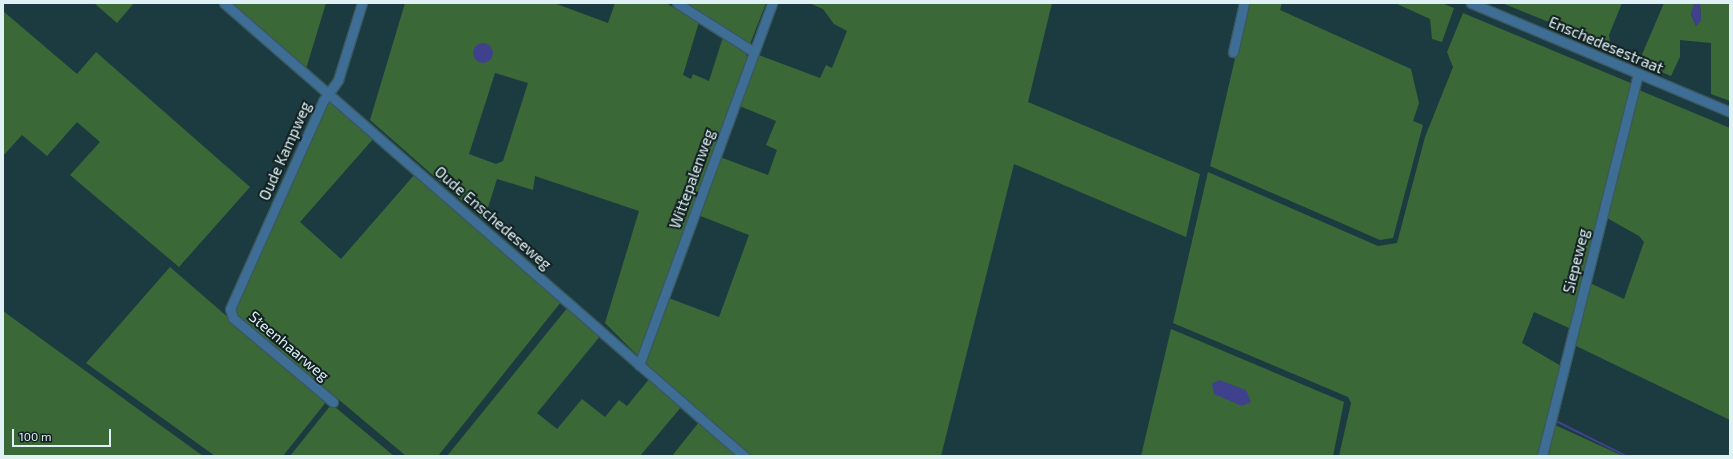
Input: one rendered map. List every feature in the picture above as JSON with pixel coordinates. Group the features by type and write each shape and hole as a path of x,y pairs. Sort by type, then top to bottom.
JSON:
{"street":[{"name":"Oude Enschedeseweg","path":"224,3 744,456"},
{"name":"Oude Kampweg","path":"230,309 329,93 338,80 362,3"},
{"path":"676,3 754,52"},
{"name":"Wittepalenweg","path":"639,365 772,3"},
{"path":"1233,52 1244,3"},
{"name":"Enschedesestraat","path":"1471,3 1730,112"},
{"name":"Siepeweg","path":"1542,456 1638,74"},
{"name":"Steenhaarweg","path":"230,309 233,318 333,402"}],"green space":[{"path":"94,3 134,3 117,23"},
{"path":"232,3 326,3 306,69 252,21"},
{"path":"405,3 554,3 608,23 615,3 666,3 699,22 683,75 691,79 693,74 709,81 723,37 745,50 747,57 639,357 605,323 639,211 535,176 533,190 497,179 484,220 370,120","holes":["495,73 528,83 503,161 496,164 469,154"]},
{"path":"682,3 766,3 750,44"},
{"path":"809,3 1052,3 1028,102 1200,174 1186,237 1014,164 941,456 748,456 644,362 666,297 719,317 749,235 698,215 720,157 768,175 777,150 766,145 776,121 737,105 756,54 820,78 826,65 832,68 847,31 834,24 823,9"},
{"path":"1248,3 1282,3 1280,10 1411,69 1419,103 1413,121 1423,125 1393,238 1380,240 1210,166"},
{"path":"1395,3 1442,3 1454,8 1442,42 1432,39 1430,19"},
{"path":"1502,3 1622,3 1609,35 1610,43 1601,43"},
{"path":"1664,3 1695,3 1691,14 1696,26 1701,20 1700,3 1730,3 1730,101 1711,94 1711,43 1680,40 1680,57 1671,76 1649,67 1648,60 1641,57"},
{"path":"3,11 77,74 96,52 250,187 179,267 70,175 100,142 77,122 47,156 22,135 3,156"},
{"path":"1463,13 1633,84 1571,329 1534,312 1522,343 1561,366 1538,456 1339,456 1351,403 1348,397 1173,323 1208,172 1378,246 1397,243 1425,137 1453,67 1447,52"},
{"path":"1639,90 1730,128 1730,420 1574,345 1590,283 1624,299 1644,242 1639,236 1607,218"},
{"path":"328,98 374,138 300,222 341,259 415,174 561,302 438,456 406,456 233,311"},
{"path":"170,267 326,402 283,456 215,456 86,363"},
{"path":"568,307 601,335 537,413 557,429 582,399 605,417 619,400 627,406 650,378 682,406 640,456 447,456"},
{"path":"3,311 142,412 203,456 3,456"},
{"path":"1171,329 1344,402 1333,456 1141,456"},
{"path":"331,405 335,407 394,456 290,456"},
{"path":"699,422 735,454 733,456 672,456"},
{"path":"1555,425 1623,456 1547,456"}],"shaded area":[{"path":"1700,3 1701,20 1696,26 1691,14 1694,4"},
{"path":"483,43 490,46 493,53 490,60 483,63 476,60 473,53 476,46"},
{"path":"1219,380 1246,390 1251,402 1242,406 1214,394 1212,384"}],"waterway":[{"path":"1556,421 1626,456"}]}
